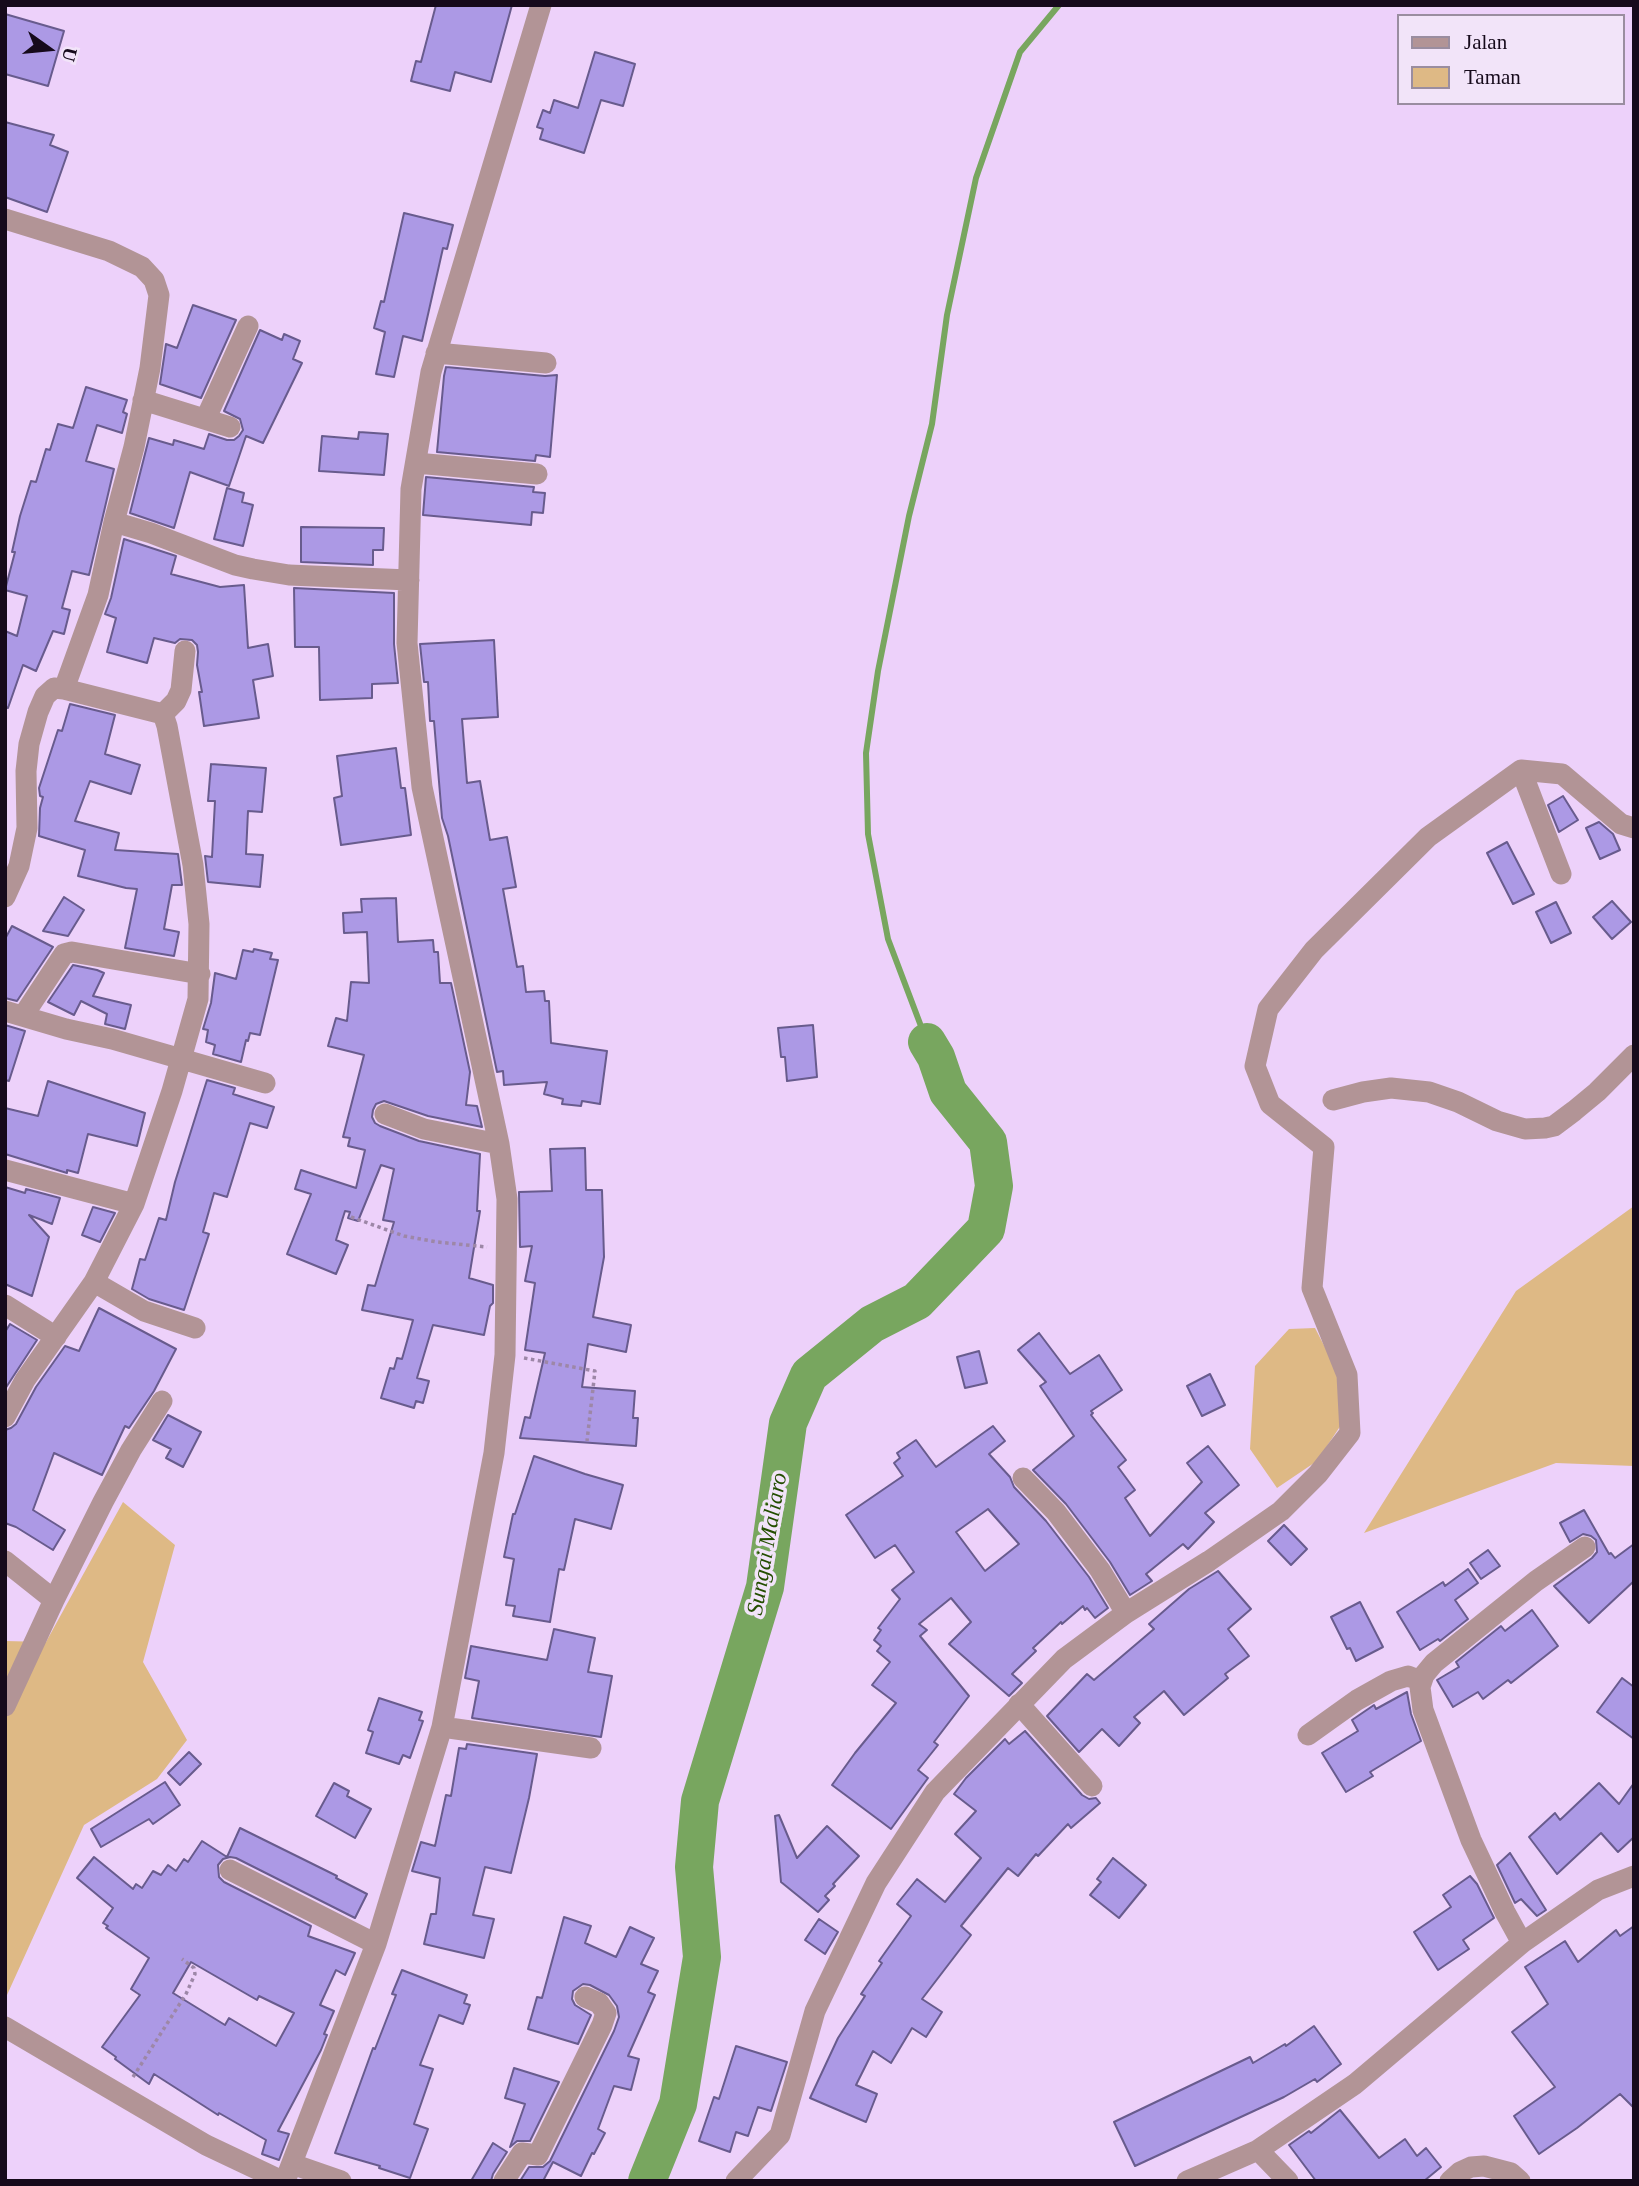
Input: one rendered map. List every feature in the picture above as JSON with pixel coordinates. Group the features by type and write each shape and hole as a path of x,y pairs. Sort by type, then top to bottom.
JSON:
{"street":[{"path":"287,2175 376,1944 442,1727 494,1453 505,1355 507,1199 499,1144 422,787 407,643 411,489 436,353 541,5"},
{"path":"5,219 109,251 142,267 154,280 159,295 134,447 98,595 64,689"},
{"path":"206,418 248,326"},
{"path":"436,353 546,363"},
{"path":"143,400 230,427"},
{"path":"416,463 537,474"},
{"path":"114,522 253,569 289,575 409,580"},
{"path":"163,714 176,701 181,690 185,651"},
{"path":"5,897 19,866 27,828 26,771 29,744 45,696 54,688 64,689 163,714"},
{"path":"5,1417 25,1380 94,1282 134,1204 161,1128 198,999 199,924 193,865 163,714"},
{"path":"1521,770 1561,874"},
{"path":"736,2181 780,2135 815,2011 876,1882 935,1792 1063,1659 1126,1613 1209,1561 1281,1511 1318,1474 1350,1433 1347,1375 1312,1288 1324,1147 1270,1104 1255,1066 1268,1009 1314,950 1428,838 1521,770 1562,774 1621,824 1634,828"},
{"path":"200,974 72,952 64,954 14,1014 265,1083"},
{"path":"1334,1100 1391,1088 1429,1092 1458,1102 1497,1121 1525,1129 1545,1128 1554,1126 1582,1105 1634,1055"},
{"path":"385,1114 424,1129 499,1144"},
{"path":"5,1170 134,1204"},
{"path":"94,1282 144,1311 195,1328"},
{"path":"5,1305 56,1337"},
{"path":"5,1706 103,1502 162,1401"},
{"path":"1023,1478 1063,1522 1100,1570 1126,1613"},
{"path":"1522,1943 1471,1840 1423,1710 1421,1681 1434,1663 1535,1581 1585,1547"},
{"path":"5,1560 54,1600"},
{"path":"1308,1735 1357,1700 1391,1681 1408,1676 1421,1681"},
{"path":"1019,1704 1092,1786"},
{"path":"442,1727 591,1748"},
{"path":"230,1870 376,1944"},
{"path":"1187,2181 1258,2150 1355,2084 1522,1943 1598,1890 1634,1876"},
{"path":"503,2181 522,2153 538,2154 602,2025 606,2013 599,2003 585,1997"},
{"path":"5,2027 206,2145 287,2175 341,2181"},
{"path":"1258,2150 1288,2181"},
{"path":"1450,2181 1460,2172 1483,2166 1511,2173 1520,2181"}],"path":[{"path":"351,1217 404,1236 437,1242 506,1248"},
{"path":"505,1355 595,1371 587,1441"},
{"path":"122,2096 186,1994 195,1974 194,1968 182,1959"}],"green space":[{"path":"1634,1206 1634,1466 1556,1463 1364,1533 1516,1291"},
{"path":"1315,1328 1342,1380 1345,1419 1317,1461 1277,1488 1250,1449 1255,1366 1289,1329"},
{"path":"123,1502 175,1545 143,1662 187,1740 157,1779 84,1825 7,1995 5,1641 46,1642"}],"building":[{"path":"436,5 512,5 491,82 455,72 450,91 411,81 416,61 421,62"},
{"path":"5,14 64,31 48,86 5,74"},
{"path":"595,52 635,64 623,106 601,100 584,153 540,139 543,129 537,127 543,110 550,113 554,100 578,108"},
{"path":"5,122 54,135 50,145 68,152 47,212 5,197"},
{"path":"404,213 453,225 447,249 443,248 422,341 403,336 394,377 376,374 385,332 374,328 381,301 384,302"},
{"path":"193,305 236,320 201,398 160,384 166,344 177,348"},
{"path":"260,330 282,340 284,334 300,341 293,359 302,363 263,443 246,436 229,486 190,472 174,528 130,513 149,438 173,445 174,440 204,449 209,434 227,440 234,440 239,436 243,430 240,419 224,411"},
{"path":"446,367 557,375 550,457 536,455 535,461 437,452"},
{"path":"86,387 127,400 123,412 127,414 122,433 97,425 86,461 114,469 89,575 72,571 62,608 70,610 64,634 53,631 36,671 23,665 8,708 5,707 5,631 17,636 27,596 5,590 15,552 12,552 20,516 31,481 36,482 46,449 50,450 58,424 73,428"},
{"path":"359,432 388,434 384,475 319,471 322,436 358,439"},
{"path":"426,477 534,487 533,492 545,493 543,513 532,512 531,525 423,515"},
{"path":"227,488 244,493 242,502 253,505 243,546 214,539"},
{"path":"301,527 384,528 383,550 373,550 373,565 301,562"},
{"path":"124,539 176,556 171,574 220,587 244,585 248,648 268,644 273,676 253,680 259,718 204,726 199,692 202,692 197,665 198,652 197,645 192,640 180,639 175,643 154,638 147,663 107,652 116,618 105,614"},
{"path":"294,588 394,593 394,644 398,683 372,684 372,698 320,700 319,647 295,647"},
{"path":"494,640 498,717 462,719 467,783 480,781 490,840 507,837 516,887 503,889 517,967 523,966 526,992 544,991 545,1001 549,1001 551,1043 607,1051 600,1104 582,1101 581,1106 562,1104 563,1099 544,1094 547,1082 504,1085 503,1071 497,1072 442,818 434,721 430,721 428,682 424,682 420,644"},
{"path":"70,704 115,715 105,754 140,765 131,794 90,781 75,821 119,833 115,850 178,854 182,885 172,885 164,929 179,932 174,956 125,948 137,889 78,876 85,850 39,836 43,797 40,796 39,788 58,730 62,731"},
{"path":"396,748 411,835 341,845 334,798 342,796 337,756"},
{"path":"211,764 266,768 262,812 248,811 246,854 263,855 260,887 208,882 205,856 212,857 215,801 208,801"},
{"path":"1563,796 1578,820 1559,832 1548,805"},
{"path":"1599,822 1613,834 1620,850 1600,859 1586,828"},
{"path":"1507,842 1534,894 1513,904 1487,853"},
{"path":"64,897 84,910 68,936 43,931"},
{"path":"396,898 398,942 433,940 434,952 438,952 440,983 451,983 470,1072 466,1105 477,1106 482,1127 428,1116 384,1101 376,1104 372,1117 380,1126 419,1141 480,1154 477,1211 480,1211 469,1278 493,1285 493,1303 484,1335 433,1325 417,1378 429,1381 423,1403 416,1401 414,1408 381,1398 390,1368 394,1369 397,1358 402,1359 413,1320 362,1310 368,1285 375,1286 394,1222 383,1220 394,1169 381,1165 358,1221 348,1218 350,1212 345,1211 336,1240 348,1245 336,1274 287,1254 311,1194 295,1189 301,1170 356,1188 365,1150 348,1146 350,1138 343,1137 364,1055 328,1046 336,1018 347,1021 351,982 369,983 367,932 344,933 343,913 362,912 361,899"},
{"path":"1612,901 1631,922 1612,939 1593,917"},
{"path":"1556,902 1571,933 1551,943 1536,912"},
{"path":"12,926 53,947 17,1001 5,998 5,939"},
{"path":"254,949 272,953 270,959 278,960 260,1035 250,1033 241,1062 213,1054 215,1045 206,1042 208,1030 203,1029 211,1003 215,973 236,979 243,950 253,952"},
{"path":"73,965 104,973 93,996 131,1005 125,1029 105,1024 107,1014 81,1001 74,1015 48,1002"},
{"path":"5,1025 25,1031 9,1081 5,1080"},
{"path":"813,1025 817,1077 787,1081 778,1028"},
{"path":"207,1080 235,1088 233,1094 274,1107 267,1128 250,1123 227,1197 214,1193 203,1232 209,1234 184,1310 149,1299 132,1289 140,1259 145,1260 159,1218 166,1220"},
{"path":"48,1081 145,1113 137,1146 88,1134 78,1173 67,1170 67,1173 5,1154 5,1108 38,1116"},
{"path":"585,1148 586,1190 602,1190 604,1257 593,1317 631,1325 626,1352 588,1344 582,1387 635,1391 633,1418 638,1418 636,1446 520,1438 525,1417 530,1418 545,1353 525,1350 535,1283 525,1281 532,1246 520,1247 519,1192 552,1191 550,1149"},
{"path":"5,1187 25,1193 26,1189 60,1198 52,1224 29,1215 49,1237 32,1296 5,1284"},
{"path":"93,1207 115,1213 100,1242 82,1235"},
{"path":"99,1308 176,1349 154,1391 129,1428 125,1426 102,1475 54,1453 33,1510 65,1530 53,1550 5,1523 5,1430 16,1424 36,1387 65,1346 79,1351"},
{"path":"10,1324 37,1340 5,1389 5,1332"},
{"path":"1039,1333 1070,1374 1099,1355 1122,1390 1091,1411 1091,1415 1126,1460 1118,1467 1135,1490 1125,1498 1150,1536 1202,1482 1187,1463 1208,1446 1239,1485 1205,1513 1214,1522 1188,1549 1183,1544 1146,1574 1152,1581 1130,1595 1110,1562 1066,1504 1033,1470 1074,1436 1040,1386 1046,1382 1018,1350"},
{"path":"979,1351 987,1383 965,1388 957,1357"},
{"path":"1210,1374 1225,1405 1202,1416 1187,1386"},
{"path":"168,1415 201,1432 183,1467 166,1458 171,1449 153,1440"},
{"path":"993,1426 1005,1441 989,1454 1010,1477 1014,1487 1046,1521 1089,1577 1108,1608 1095,1618 1083,1606 1062,1624 1061,1622 1033,1648 1036,1651 1012,1674 1022,1683 1009,1696 949,1644 971,1622 951,1598 919,1624 927,1630 920,1636 969,1696 934,1742 938,1745 918,1770 928,1778 891,1829 832,1785 896,1703 872,1685 890,1662 877,1651 881,1646 874,1640 881,1630 878,1628 900,1599 892,1590 914,1572 895,1545 875,1558 846,1515 903,1476 894,1463 900,1458 897,1453 916,1440 936,1467","holes":["988,1509 1019,1544 985,1571 956,1532"]},
{"path":"534,1456 623,1485 611,1529 575,1519 564,1570 559,1569 550,1622 513,1616 515,1606 506,1605 514,1559 504,1557 513,1514"},
{"path":"1584,1510 1609,1554 1615,1558 1634,1544 1634,1581 1589,1623 1554,1586 1597,1552 1596,1540 1591,1536 1583,1534 1570,1542 1560,1523"},
{"path":"1284,1525 1307,1549 1291,1565 1268,1541"},
{"path":"1488,1550 1500,1566 1481,1579 1470,1563"},
{"path":"1468,1569 1478,1583 1455,1600 1468,1619 1440,1641 1438,1639 1420,1650 1397,1612 1443,1582 1445,1586"},
{"path":"1218,1571 1251,1609 1228,1629 1249,1656 1225,1674 1228,1678 1184,1715 1164,1691 1134,1717 1140,1723 1119,1746 1102,1729 1079,1752 1047,1716 1087,1674 1094,1680 1154,1629 1149,1624 1189,1589"},
{"path":"1360,1602 1383,1647 1356,1661 1331,1617"},
{"path":"1532,1610 1558,1646 1511,1683 1508,1680 1483,1699 1478,1692 1453,1707 1437,1680 1459,1667 1456,1662 1501,1626 1505,1631"},
{"path":"554,1629 595,1638 588,1672 612,1676 601,1737 472,1718 479,1681 465,1678 471,1646 547,1660"},
{"path":"1622,1678 1634,1687 1634,1739 1597,1712"},
{"path":"1407,1692 1411,1714 1421,1741 1370,1772 1373,1776 1346,1792 1322,1753 1358,1731 1352,1720 1374,1705 1376,1709"},
{"path":"379,1698 422,1712 419,1720 423,1721 410,1758 403,1755 399,1764 366,1753 373,1732 368,1730"},
{"path":"1025,1731 1082,1795 1089,1799 1096,1798 1100,1803 1071,1828 1068,1824 1038,1856 1036,1854 1018,1876 1008,1868 961,1926 971,1935 922,1999 942,2012 926,2037 912,2028 891,2063 873,2051 856,2085 877,2094 866,2122 810,2098 838,2038 865,1996 861,1994 882,1963 879,1961 911,1916 897,1904 917,1879 945,1902 981,1858 955,1834 976,1811 954,1794 1005,1739 1009,1744"},
{"path":"467,1744 537,1754 511,1873 485,1867 473,1915 494,1919 484,1958 424,1944 431,1914 436,1914 440,1878 412,1871 421,1842 435,1846 446,1795 451,1796 459,1748 466,1749"},
{"path":"189,1752 201,1764 180,1785 168,1773"},
{"path":"165,1782 180,1805 153,1824 149,1819 101,1847 91,1829"},
{"path":"334,1783 349,1791 347,1796 371,1809 355,1838 316,1816"},
{"path":"1599,1783 1619,1804 1634,1783 1634,1837 1618,1852 1601,1833 1557,1874 1529,1837 1555,1813 1560,1820"},
{"path":"779,1815 797,1858 827,1826 859,1856 833,1884 835,1886 825,1896 829,1900 818,1912 781,1882 775,1816"},
{"path":"240,1828 337,1876 336,1878 367,1894 355,1918 236,1858 223,1859 218,1865 219,1877 224,1882 311,1926 308,1936 355,1953 345,1975 336,1970 320,2005 334,2011 324,2034 327,2035 321,2050 278,2131 289,2134 279,2160 262,2154 266,2140 219,2113 218,2115 154,2074 149,2084 102,2047 140,1995 131,1989 149,1958 106,1928 108,1926 103,1923 113,1908 77,1878 94,1857 133,1889 136,1884 142,1888 153,1871 161,1875 168,1865 176,1871 184,1859 188,1862 202,1841 227,1857","holes":["191,1962 257,2000 259,1996 294,2013 276,2046 229,2018 225,2025 173,1993"]},
{"path":"1510,1853 1546,1910 1537,1916 1521,1899 1515,1903 1497,1865"},
{"path":"1113,1858 1146,1885 1119,1918 1090,1895 1101,1882 1097,1879"},
{"path":"1470,1876 1477,1884 1494,1918 1463,1940 1469,1949 1438,1970 1414,1932 1451,1907 1443,1895"},
{"path":"564,1917 591,1926 585,1943 616,1957 630,1927 654,1938 641,1964 658,1971 648,1992 655,1995 628,2056 639,2059 631,2090 614,2086 598,2129 605,2133 581,2176 553,2162 543,2181 520,2181 529,2167 543,2167 550,2161 619,2017 617,2006 609,1995 583,1984 573,1991 572,1999 575,2005 591,2015 578,2044 528,2029 537,1997 542,1998"},
{"path":"819,1919 838,1932 825,1954 805,1940"},
{"path":"1634,1926 1634,2108 1620,2094 1539,2154 1514,2116 1555,2087 1512,2032 1548,2004 1525,1967 1565,1941 1578,1962 1616,1930 1620,1936"},
{"path":"402,1970 467,1995 464,2003 470,2005 463,2024 439,2015 420,2065 433,2069 414,2124 428,2129 410,2178 335,2153 373,2048 375,2049 396,1995 392,1994"},
{"path":"1314,2026 1341,2064 1317,2082 1315,2079 1284,2097 1135,2166 1114,2122 1250,2057 1253,2063 1285,2044 1286,2046"},
{"path":"736,2046 787,2062 771,2111 758,2107 748,2136 736,2132 730,2152 699,2141 714,2097 719,2099"},
{"path":"514,2068 559,2082 530,2141 517,2141 510,2147 525,2104 505,2098"},
{"path":"1340,2110 1379,2158 1405,2139 1417,2156 1426,2148 1441,2167 1424,2181 1316,2181 1289,2145 1309,2131 1311,2133"},
{"path":"493,2143 507,2152 491,2181 471,2181"}],"waterway":[{"path":"927,1042 888,939 868,834 866,753 878,671 909,516 932,424 947,315 976,178 1020,52 1059,5"},
{"name":"Sungai Maliaro","path":"647,2181 678,2104 702,1957 694,1867 700,1801 765,1587 788,1423 809,1375 872,1324 917,1301 986,1229 994,1186 988,1142 948,1092 936,1057 927,1042"}]}
